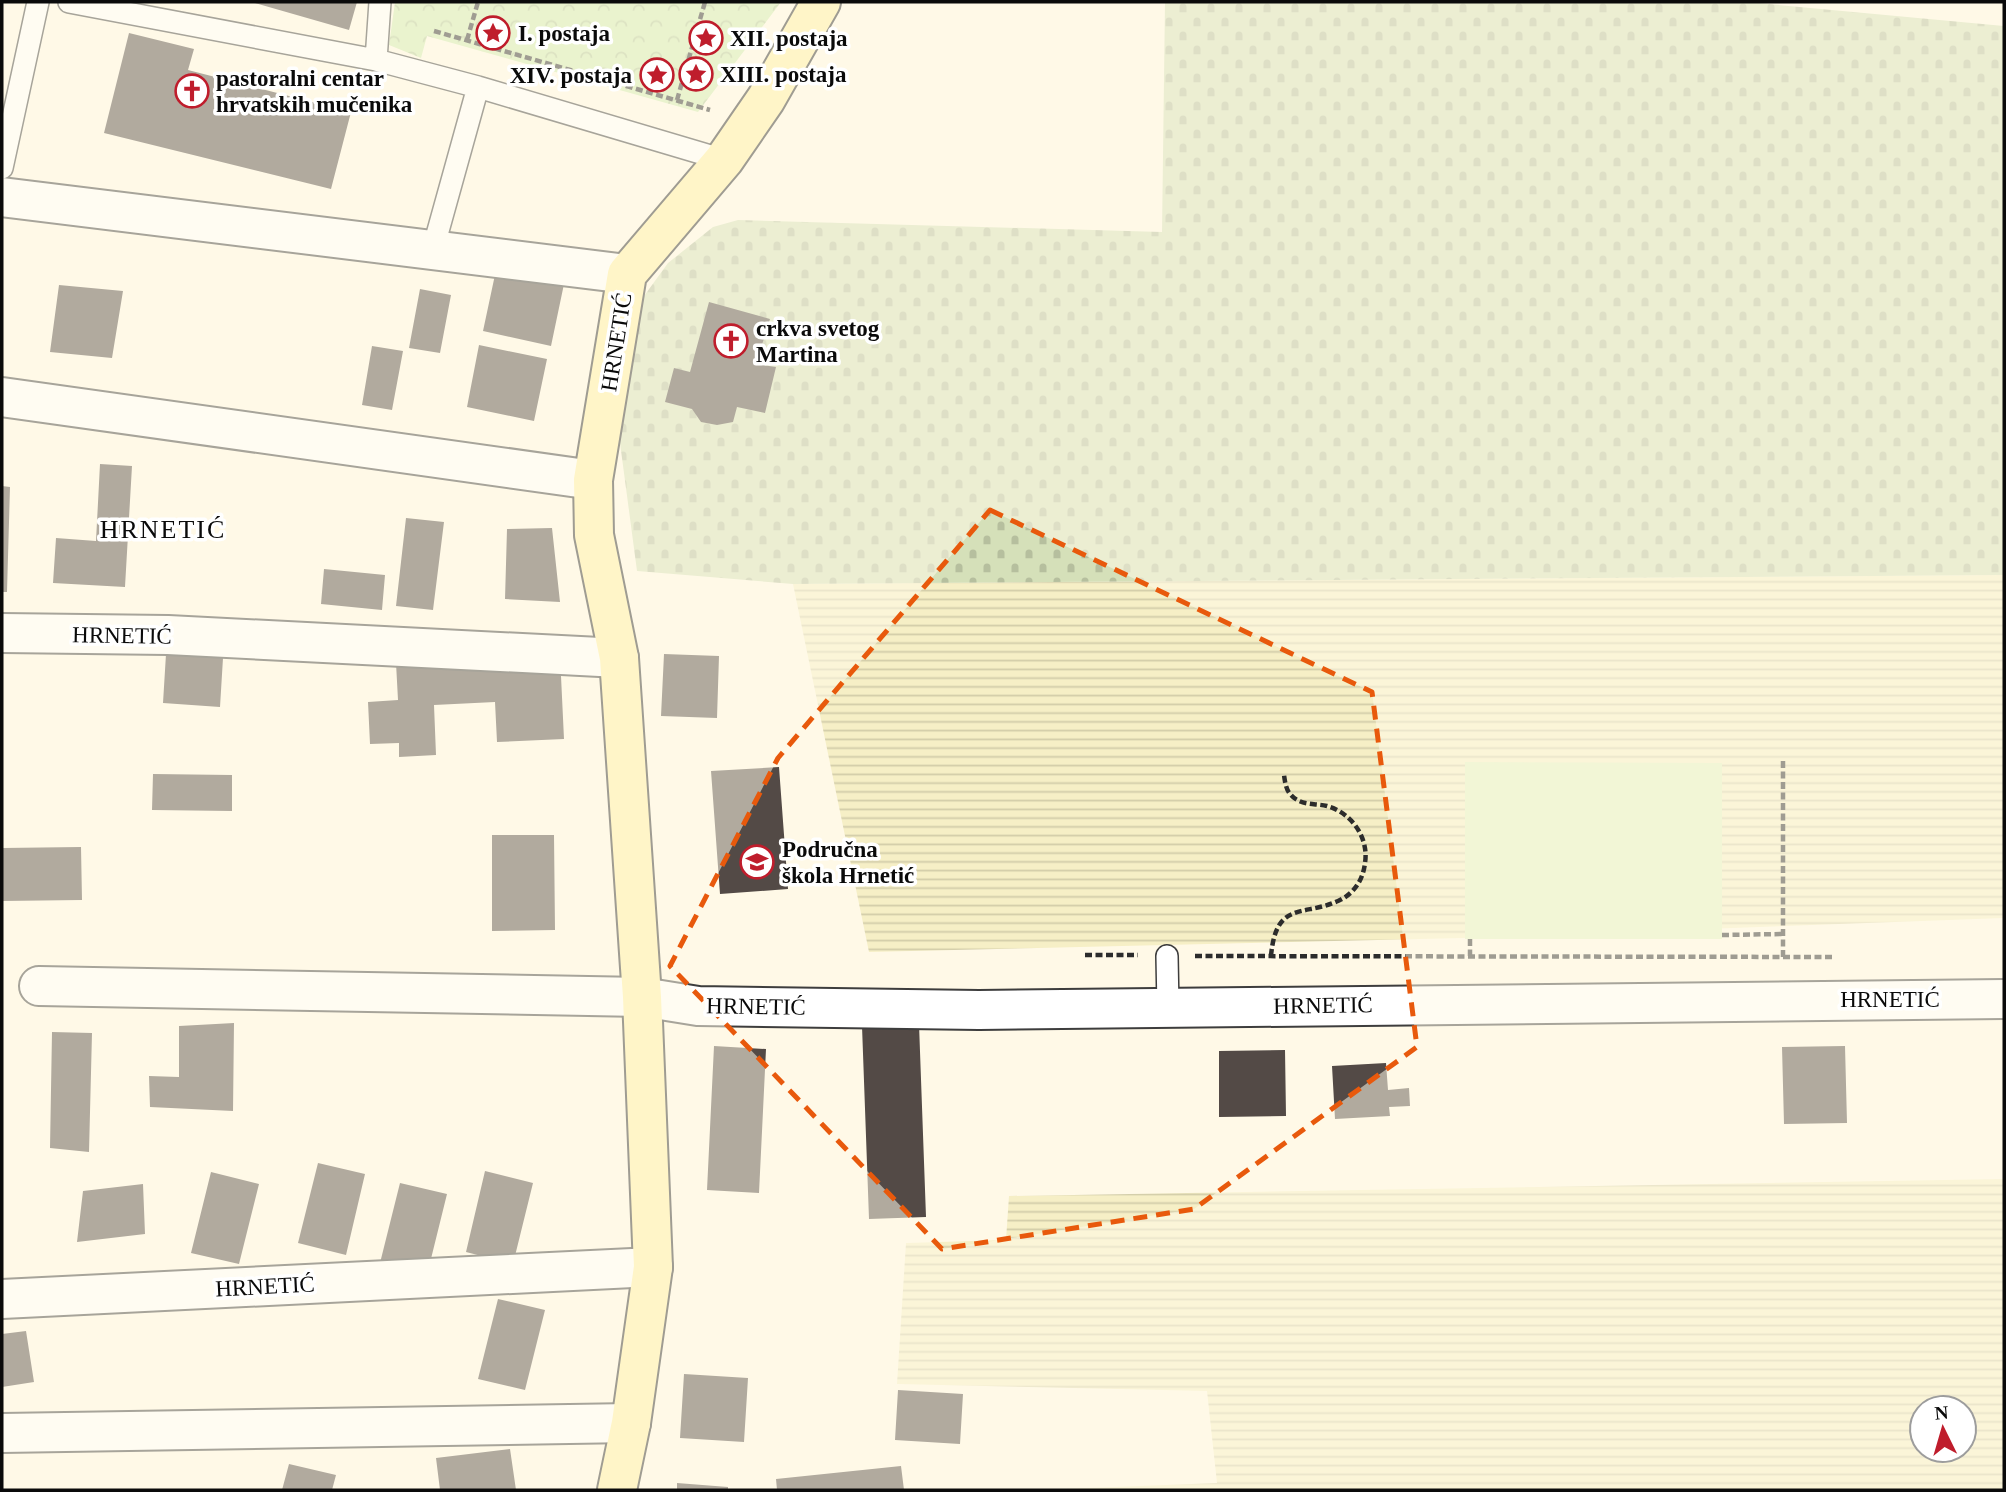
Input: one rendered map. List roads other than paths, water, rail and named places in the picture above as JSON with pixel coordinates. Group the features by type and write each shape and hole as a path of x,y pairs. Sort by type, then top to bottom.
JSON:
{"street":[{"name":"HRNETIĆ","path":"617,1490 631,1423 653,1267 642,997 619,657 594,535 593,480 627,274 724,160 766,99 821,2"},
{"path":"2,197 627,274"},
{"path":"2,397 593,480"},
{"name":"HRNETIĆ","path":"2,632 168,635 619,657"},
{"path":"39,986 642,997"},
{"name":"HRNETIĆ","path":"642,997 698,1006 979,1010 2004,999"},
{"name":"HRNETIĆ","path":"2,1299 653,1267"},
{"path":"2,1433 631,1423"}],"lane":[{"path":"2,167 38,2"},
{"path":"69,2 376,60 478,87 724,160"},
{"path":"376,60 380,2"},
{"path":"433,248 478,87"},
{"path":"1167,956 1168,1008"}],"place":[{"name":"I. postaja","path":"493,33"},
{"name":"XII. postaja","path":"706,38"},
{"name":"XIII. postaja","path":"696,74"},
{"name":"XIV. postaja","path":"657,75"},
{"name":"pastoralni centar hrvatskih mučenika","path":"192,91"},
{"name":"crkva svetog Martina","path":"731,341"},
{"name":"Područna škola Hrnetić","path":"757,862"}],"district":[{"name":"HRNETIĆ","path":"163,529"}]}
